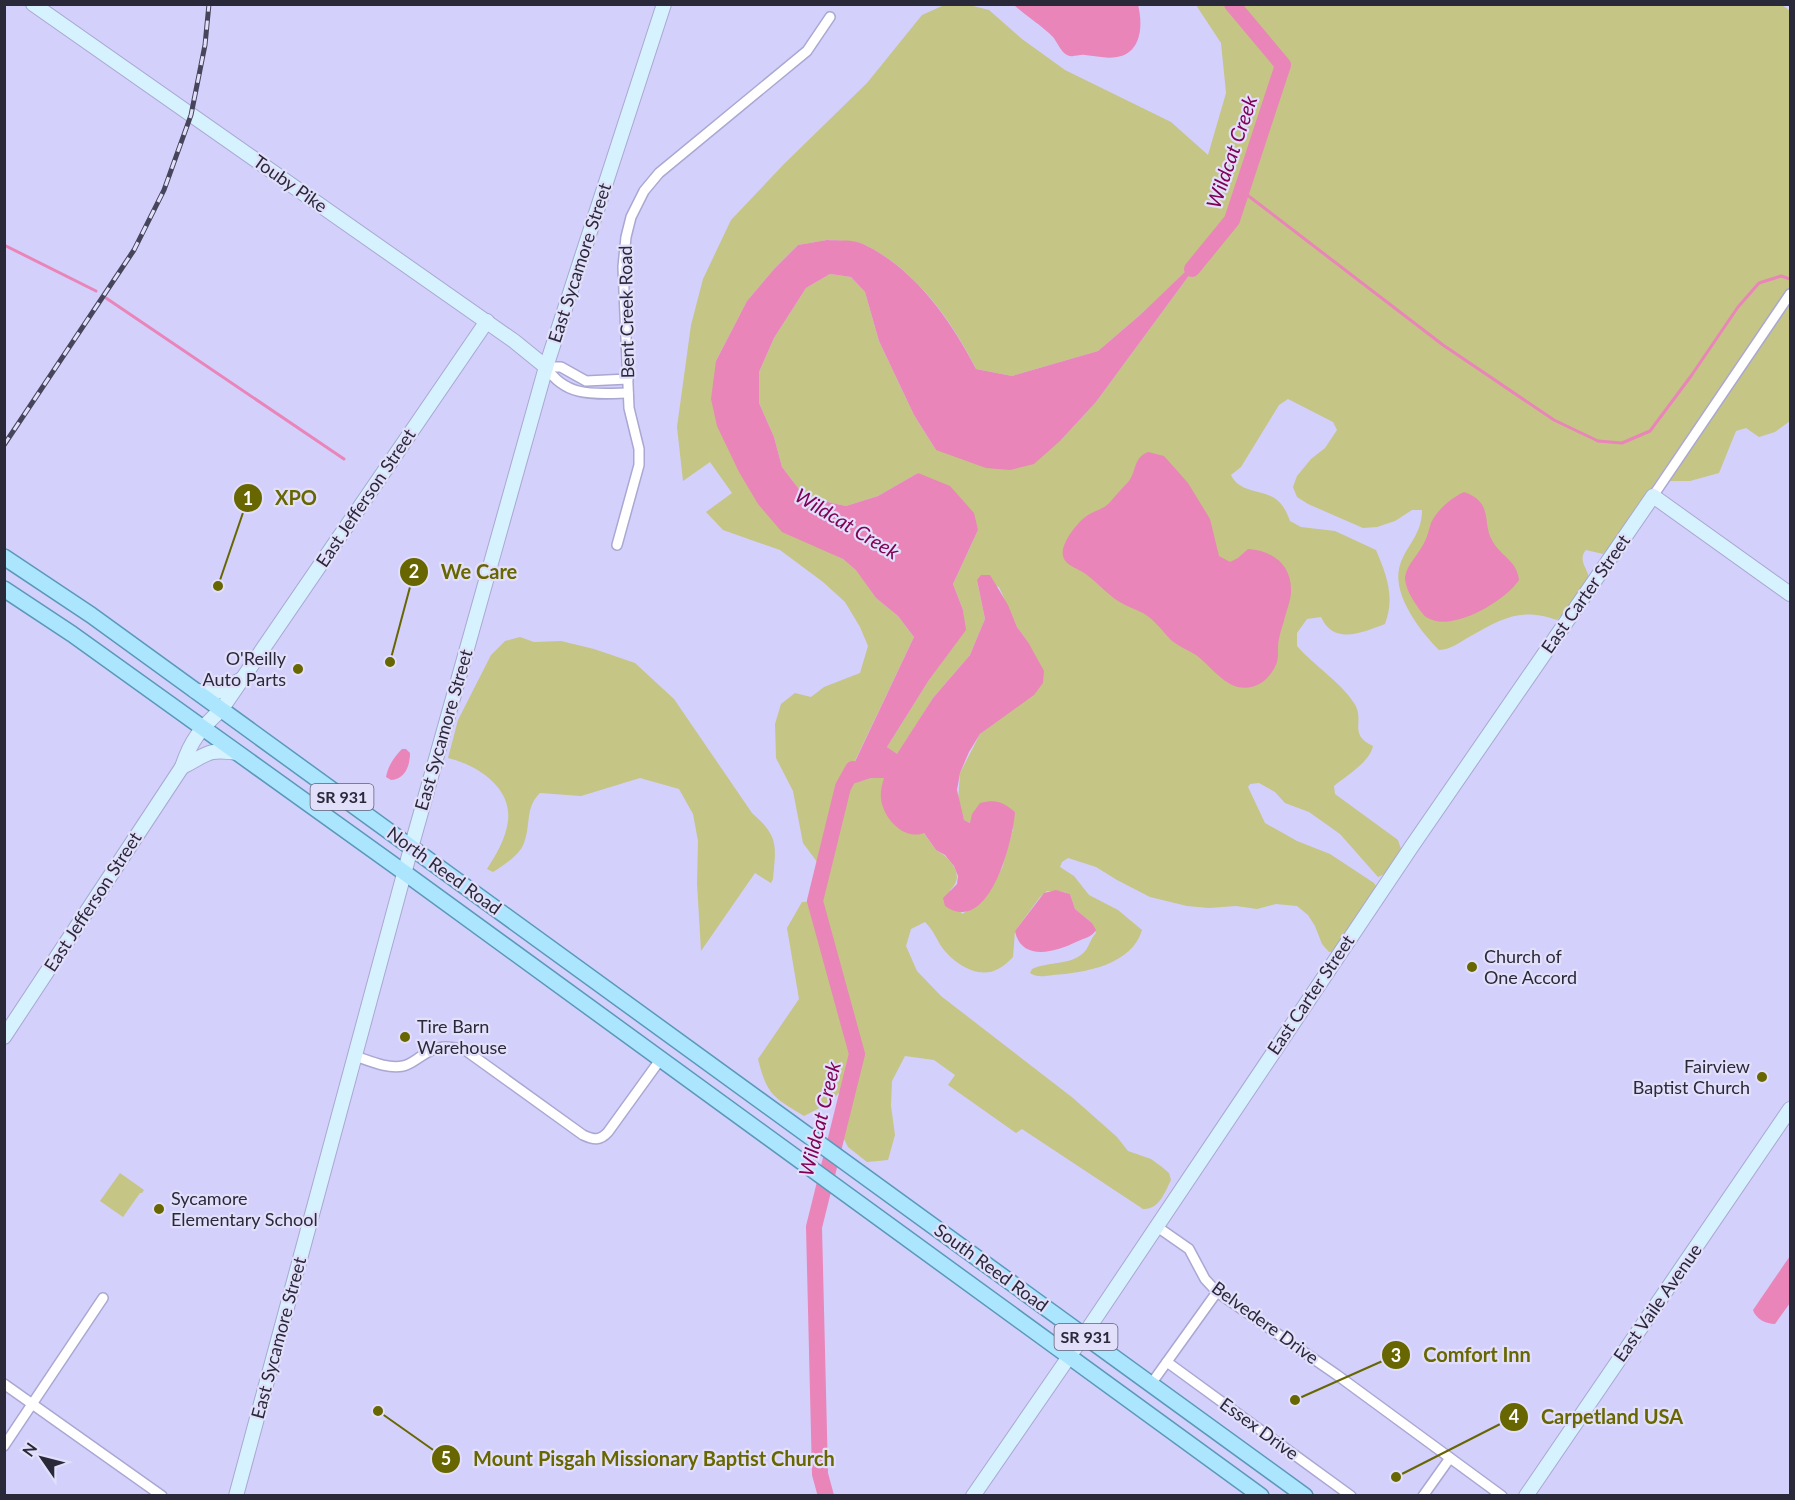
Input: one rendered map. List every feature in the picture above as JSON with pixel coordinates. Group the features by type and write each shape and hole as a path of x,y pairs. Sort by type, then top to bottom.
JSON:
{"main road":[{"name":"North Reed Road","path":"4,557 91,615 677,1040"},
{"name":"North Reed Road","path":"4,589 72,634 405,873 660,1060"},
{"name":"South Reed Road","path":"677,1040 1305,1496"},
{"name":"South Reed Road","path":"660,1060 757,1128 1261,1496"}],"street":[{"name":"Touby Pike","path":"33,4 487,321 546,367 552,377 585,394 628,393"},
{"name":"East Sycamore Street","path":"236,1496 411,848 546,367 664,4"},
{"name":"Bent Creek Road","path":"618,545 639,465 639,449 628,408 623,267 631,217 644,191 659,173 807,51 830,17"},
{"path":"1791,294 1653,496 1791,594"},
{"name":"East Jefferson Street","path":"4,1037 182,767 189,746 202,728 222,710 487,321"},
{"name":"Touby Pike","path":"546,367 561,367 586,381 628,379"},
{"name":"East Carter Street","path":"973,1496 1084,1335 1412,846 1653,496"},
{"name":"East Jefferson Street","path":"195,691 215,693 246,675"},
{"name":"East Jefferson Street","path":"182,767 210,751 237,753"},
{"path":"356,1056 394,1067 411,1063 432,1049 440,1047 449,1046 465,1050 583,1136 594,1140 604,1137 660,1060"},
{"name":"East Vaile Avenue","path":"1526,1496 1791,1110"},
{"name":"Belvedere Drive","path":"1156,1226 1189,1249 1205,1279 1217,1292 1337,1375 1502,1496"},
{"path":"1151,1384 1217,1292"},
{"path":"4,1446 103,1298"},
{"name":"Essex Drive","path":"1167,1362 1351,1496"},
{"path":"4,1384 157,1494"},
{"path":"1424,1496 1450,1458"}],"green space":[{"path":"1781,4 1790,11 1790,286 1613,544 1603,554 1586,550 1583,560 1589,577 1567,610 1557,620 1544,616 1521,615 1501,620 1444,649 1439,650 1409,611 1403,600 1398,576 1406,551 1420,526 1422,510 1412,510 1395,521 1377,527 1363,528 1297,497 1293,487 1297,476 1311,459 1325,448 1337,430 1333,422 1288,399 1279,405 1241,467 1231,475 1240,485 1277,500 1290,521 1301,527 1335,531 1376,550 1386,578 1389,596 1385,624 1359,633 1341,634 1327,626 1321,617 1307,619 1297,633 1297,646 1348,695 1357,710 1361,737 1373,746 1367,758 1334,786 1335,794 1398,840 1401,849 1391,866 1378,877 1340,834 1309,812 1285,803 1275,792 1259,783 1250,784 1248,787 1265,823 1297,841 1330,854 1374,883 1377,888 1333,952 1329,952 1322,944 1308,915 1297,906 1276,904 1257,909 1236,906 1209,908 1187,906 1150,897 1096,867 1068,858 1062,862 1060,867 1074,876 1089,895 1118,910 1142,930 1137,942 1128,952 1105,965 1065,974 1035,976 1030,973 1032,969 1038,967 1075,959 1086,950 1096,933 1092,923 1075,909 1070,894 1060,891 1047,891 1040,897 1015,931 1013,957 998,969 990,972 974,971 959,964 941,946 925,922 911,929 906,946 917,971 941,996 1073,1098 1117,1137 1128,1151 1151,1159 1169,1173 1171,1180 1161,1199 1153,1207 1143,1209 1022,1129 1016,1133 948,1085 955,1075 934,1060 905,1056 892,1081 891,1106 895,1135 888,1160 867,1162 848,1147 839,1129 850,1082 829,1103 804,1116 778,1099 768,1088 758,1059 799,999 787,928 802,902 815,901 823,870 803,843 793,791 776,758 775,724 781,704 795,693 811,697 824,687 860,673 868,646 845,602 823,582 780,550 723,530 706,512 732,493 710,462 683,481 677,427 691,325 703,279 731,220 784,164 867,83 922,15 942,6 969,5 989,10 1022,39 1065,70 1171,122 1208,155 1226,93 1221,43 1196,5","holes":["827,240 863,244 882,254 915,281 930,297 955,332 976,369 1012,376 1098,351 1204,255 1096,402 1061,440 936,450 914,415 879,341 865,292 851,277 830,274 806,288 774,338 759,372 759,403 774,437 782,467 805,497 846,506 878,496 918,473 978,530 953,584 963,610 965,630 929,680 887,747 897,755 933,698 970,655 985,619 977,580 999,587 1017,627 1028,642 1016,707 980,734 960,773 958,801 964,820 970,823 1013,829 1002,868 982,902 962,914 950,890 957,879 955,868 936,850 884,778 871,778 843,786 914,637 898,616 876,598 857,570 843,559 814,545 716,361 747,301 775,268 798,245"]},
{"path":"1790,294 1790,421 1775,432 1759,437 1746,428 1736,431 1719,473 1690,481 1663,481"},
{"path":"520,637 534,642 561,641 635,663 674,699 752,813 771,835 775,858 771,883 755,873 701,951 697,883 698,841 693,814 679,789 640,778 581,796 540,793 532,804 526,836 519,852 493,872 487,869 505,834 508,809 498,788 490,779 470,766 448,758 458,720 491,655 505,641"},
{"path":"120,1173 144,1190 123,1217 100,1201"}],"water":[{"path":"1014,5 1138,5 1139,37 1132,50 1117,57 1069,56 1063,52 1053,37"},
{"path":"827,240 859,242 899,267 915,281 943,314 976,369 1012,376 1098,351 1140,315 1207,251 1096,402 1061,440 1034,464 1010,470 986,468 936,450 914,415 879,341 865,292 851,277 830,274 806,288 774,338 759,372 759,403 774,437 782,467 805,497 846,506 878,496 918,473 950,486 974,513 978,530 953,584 963,610 966,630 929,680 887,747 897,754 933,698 970,655 985,619 977,580 981,575 990,575 1008,605 1017,627 1044,671 1043,683 1034,695 980,734 960,773 957,790 964,820 970,823 972,814 980,803 991,801 999,802 1015,812 1004,863 996,882 986,898 974,908 961,912 945,906 943,898 957,884 958,876 954,866 945,855 936,850 924,833 918,835 905,832 889,819 881,800 884,778 871,778 843,787 914,637 898,616 876,598 856,570 843,559 782,532 758,504 739,472 717,426 711,399 716,361 747,301 798,245"},
{"path":"1148,452 1164,456 1188,483 1210,519 1219,556 1230,562 1248,549 1265,552 1279,561 1288,574 1291,595 1279,637 1277,662 1271,674 1261,683 1241,688 1224,680 1196,655 1172,641 1148,616 1118,601 1087,575 1070,565 1063,556 1064,545 1075,527 1088,515 1109,504 1129,481 1140,458"},
{"path":"1464,492 1474,497 1484,508 1493,542 1515,568 1519,580 1502,597 1477,613 1449,621 1437,621 1426,617 1420,610 1408,590 1405,577 1425,541 1434,518 1445,505"},
{"path":"402,749 410,753 408,767 400,777 391,780 386,777 388,769"},
{"path":"1056,890 1070,894 1075,909 1092,923 1096,930 1090,936 1059,949 1032,951 1024,947 1015,931 1044,893"},
{"path":"1790,1256 1790,1303 1775,1324 1765,1322 1756,1316 1753,1310"}],"waterway":[{"name":"Wildcat Creek","path":"1192,269 1232,220 1283,65 1232,4"},
{"path":"1242,191 1443,345 1554,420 1598,441 1622,443 1650,431 1738,307 1759,283 1781,276 1790,279"},
{"path":"4,245 96,291"},
{"path":"106,298 344,459"},
{"name":"Wildcat Creek","path":"826,1496 820,1474 814,1227 857,1054 815,901 843,787 853,769"}],"railway":[{"path":"4,445 134,250 164,190 191,115 205,45 209,4"}],"place":[{"name":"XPO","path":"218,586"},
{"name":"We Care","path":"390,662"},
{"name":"O'Reilly Auto Parts","path":"298,669"},
{"name":"Church of One Accord","path":"1472,967"},
{"name":"Tire Barn Warehouse","path":"405,1037"},
{"name":"Fairview Baptist Church","path":"1762,1077"},
{"name":"Sycamore Elementary School","path":"159,1209"},
{"name":"Comfort Inn","path":"1295,1400"},
{"name":"Mount Pisgah Missionary Baptist Church","path":"378,1411"},
{"name":"Carpetland USA","path":"1396,1477"}]}
